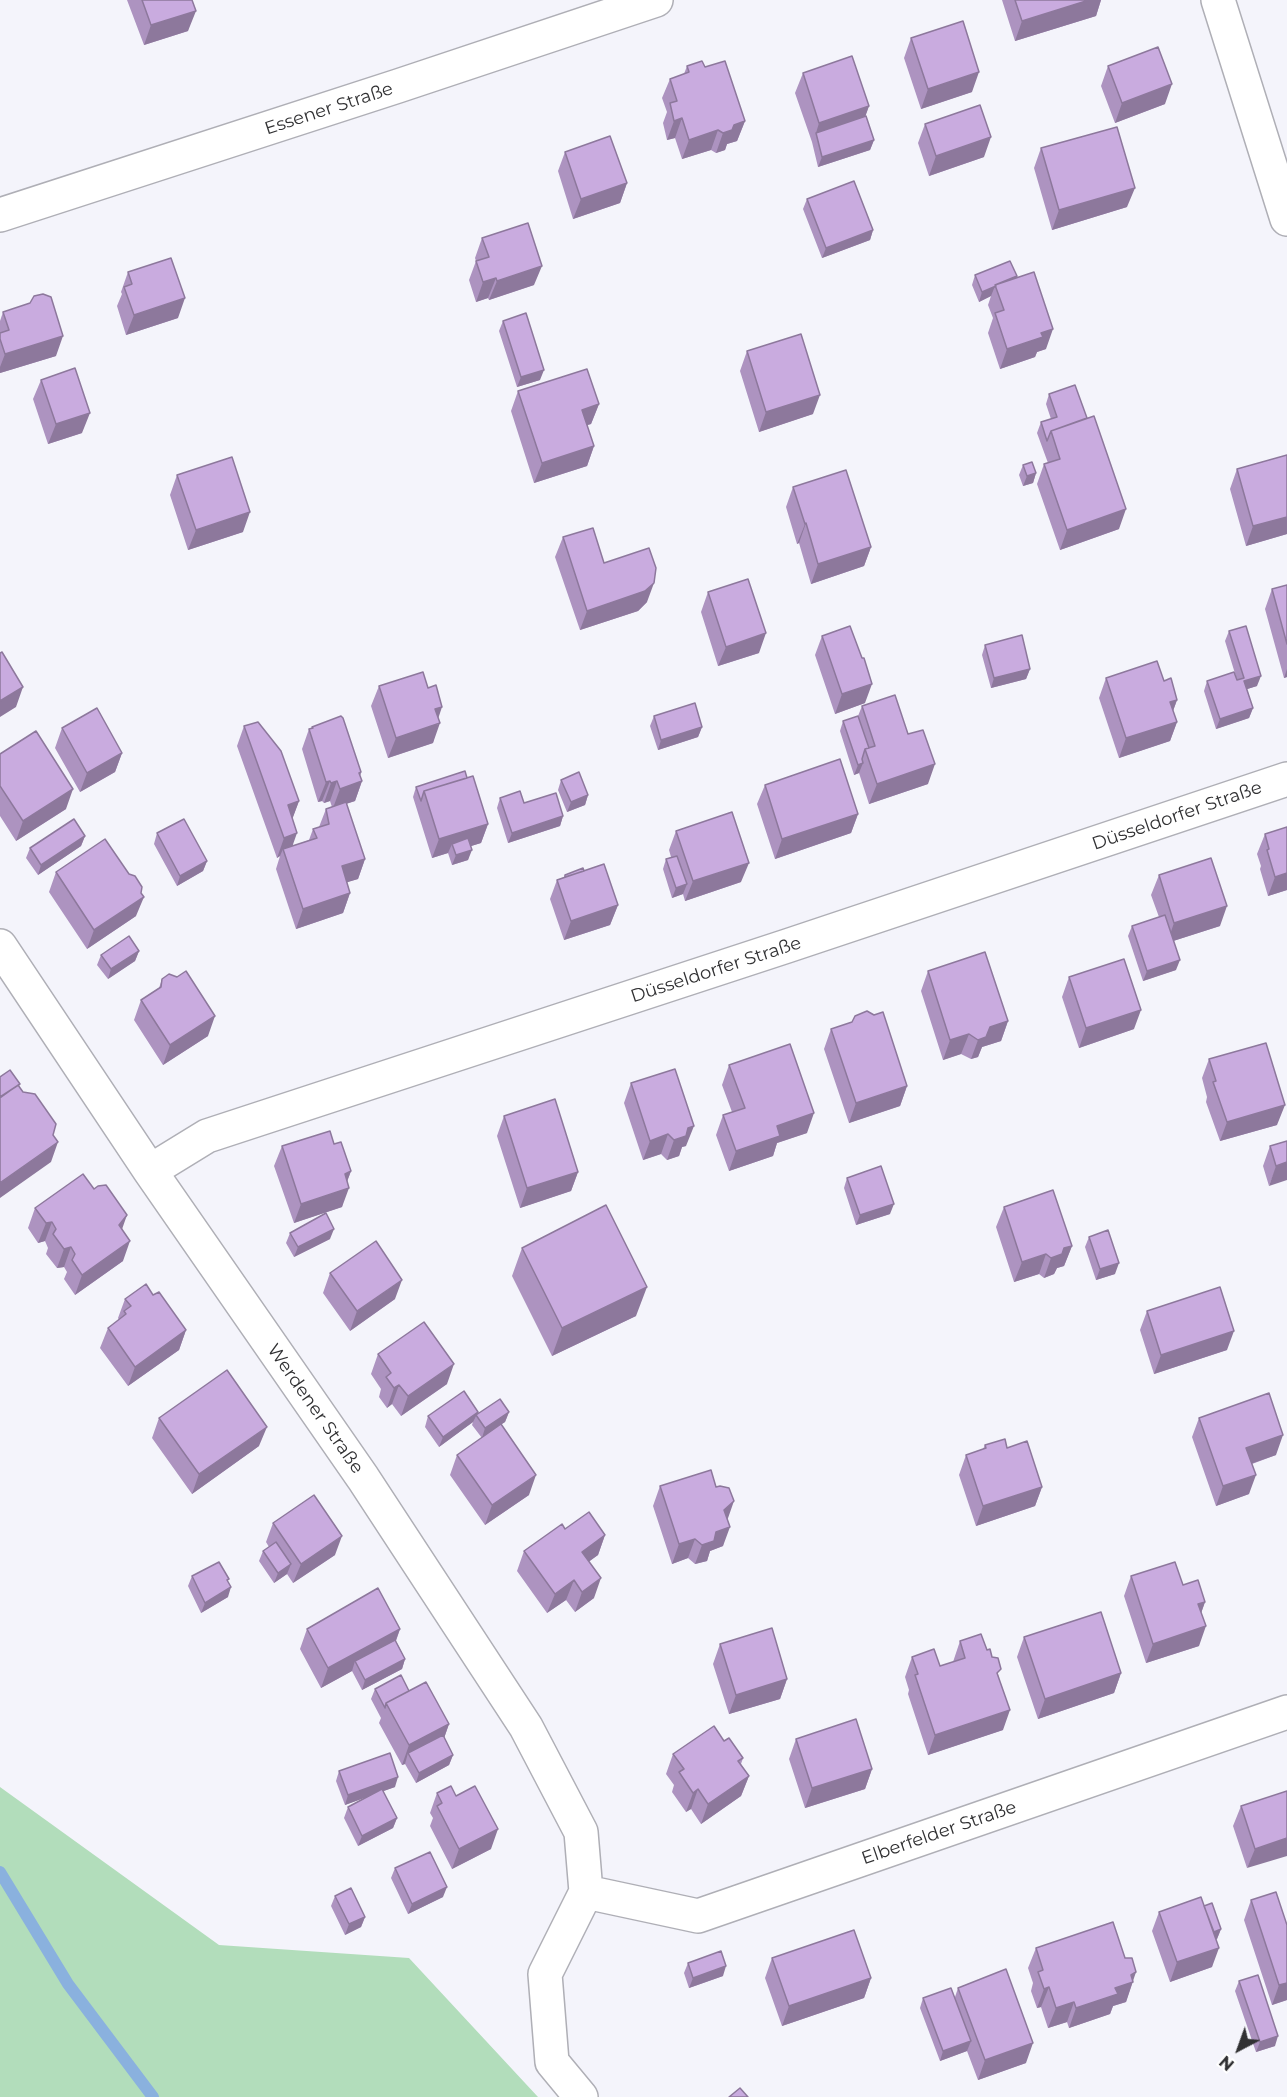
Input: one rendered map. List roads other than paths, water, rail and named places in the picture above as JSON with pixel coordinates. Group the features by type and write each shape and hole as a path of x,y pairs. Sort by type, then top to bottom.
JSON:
{"street":[{"name":"Essener Straße","path":"0,214 656,0"},
{"path":"1218,0 1287,219"},
{"name":"Düsseldorfer Straße","path":"150,1172 207,1136 1287,779"},
{"name":"Werdener Straße","path":"0,946 150,1172 363,1478 526,1727 581,1832 586,1892"},
{"name":"Elberfelder Straße","path":"586,1892 698,1916 1287,1713"},
{"path":"581,2097 552,2062 545,1974 586,1892"}],"waterway":[{"path":"0,1872 68,1984 153,2097"}]}
